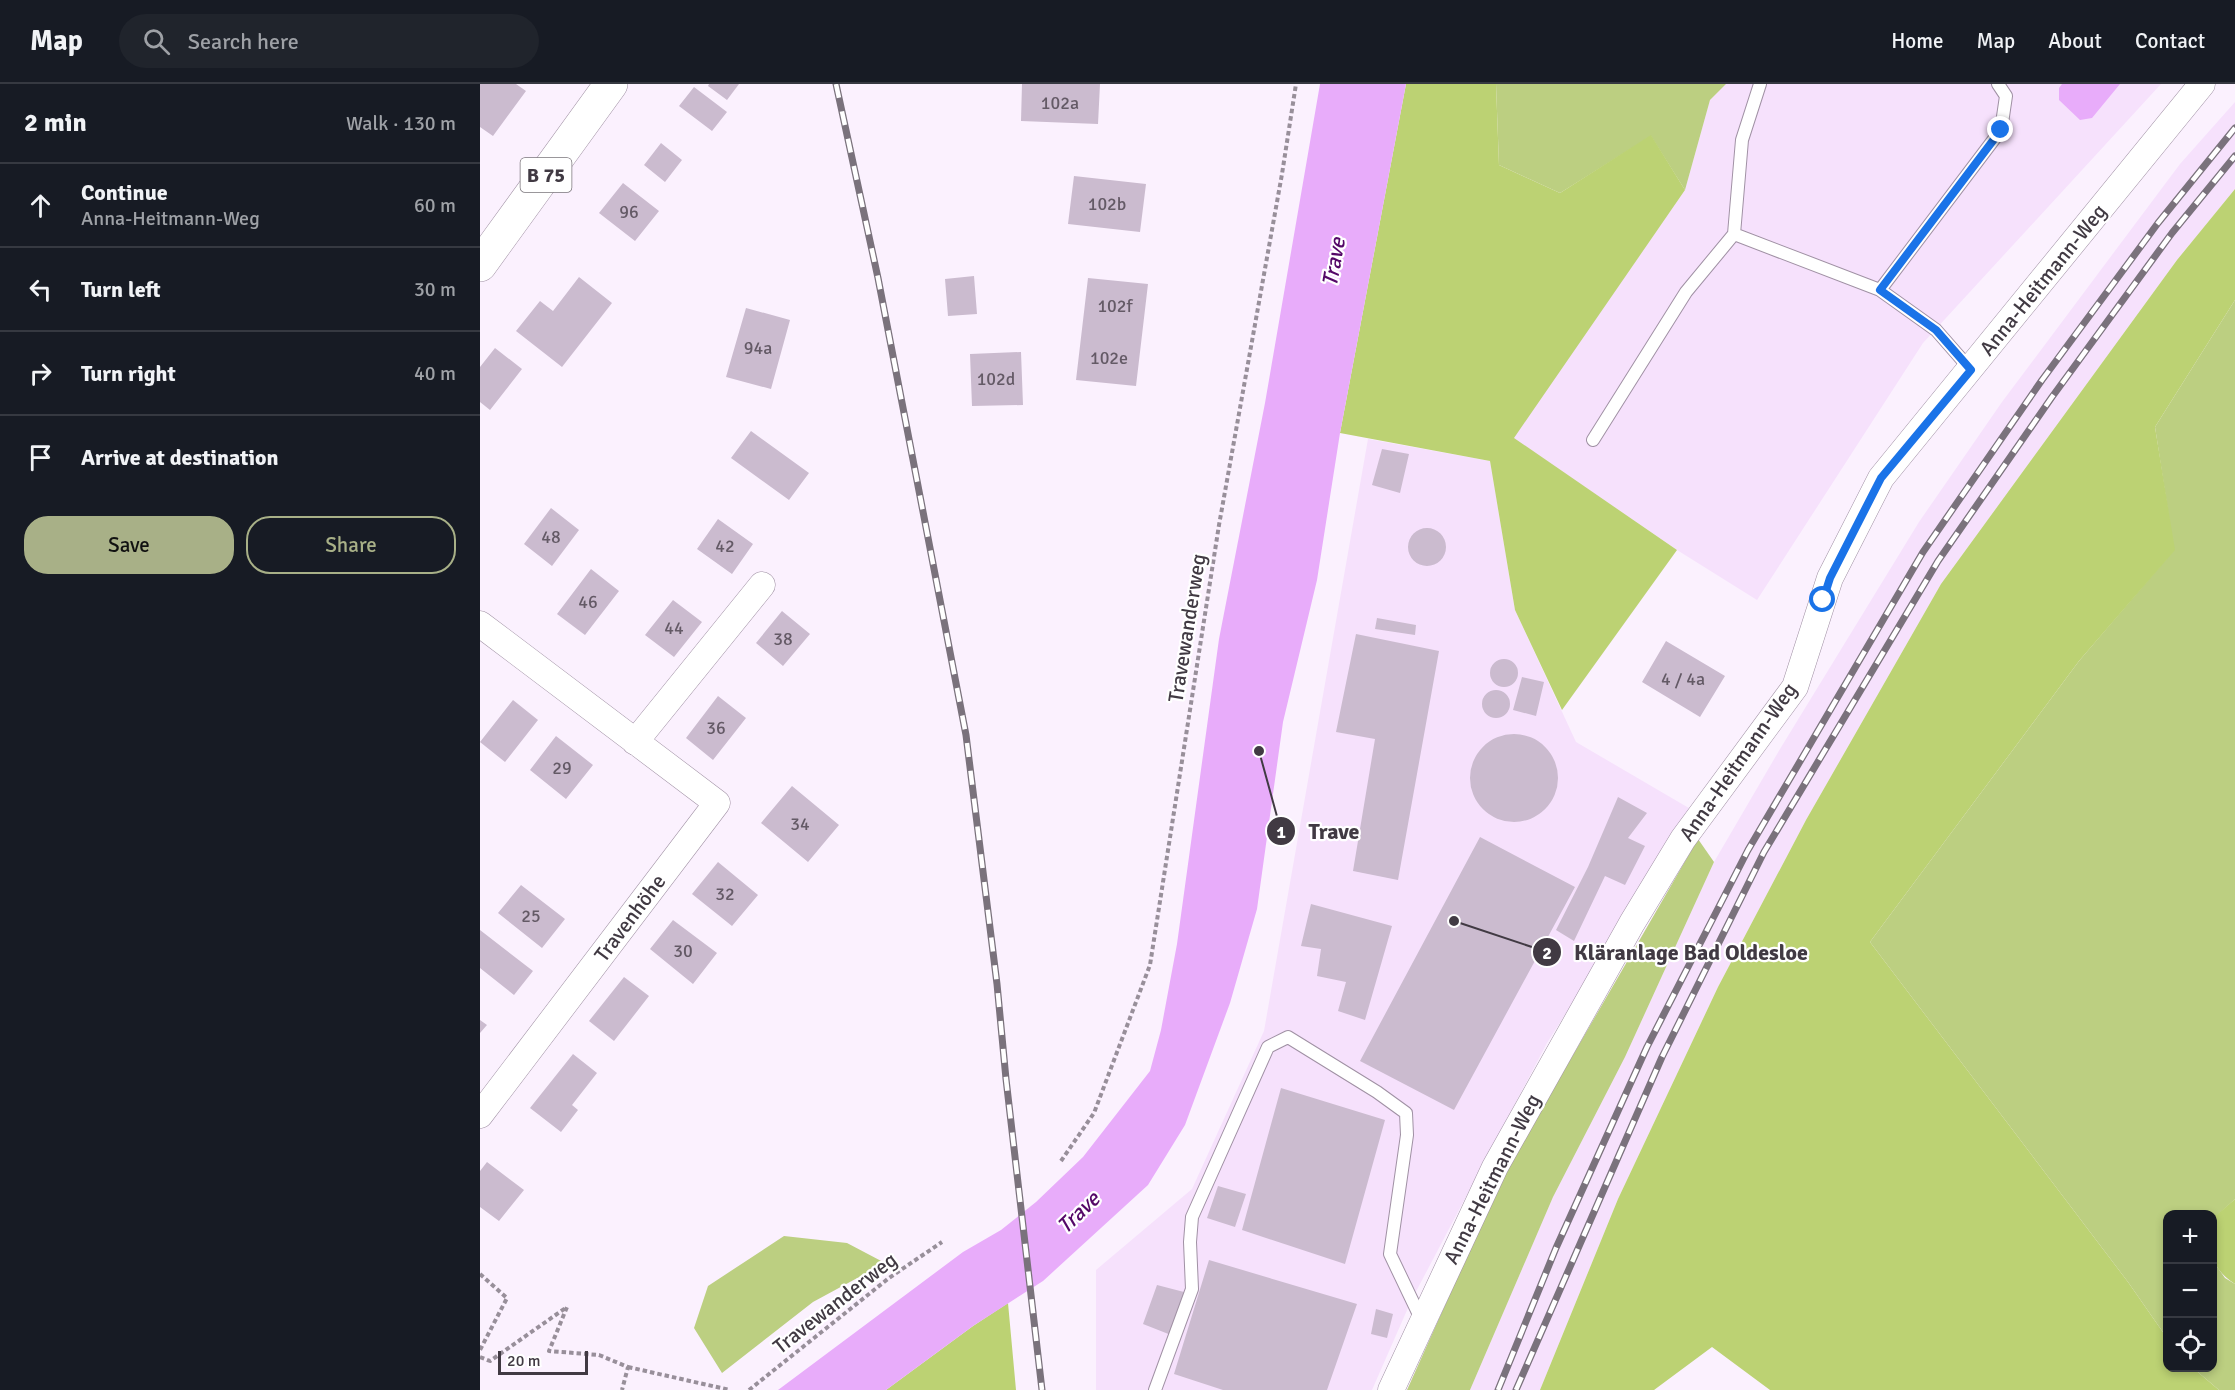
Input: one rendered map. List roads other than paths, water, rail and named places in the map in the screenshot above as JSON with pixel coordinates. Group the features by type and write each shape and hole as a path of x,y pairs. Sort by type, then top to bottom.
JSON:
{"main road":[{"name":"B 75","path":"480,265 611,84"}],"street":[{"name":"Anna-Heitmann-Weg","path":"1391,1390 1495,1167 1632,922 1683,839 1795,687 1830,578 1881,478 2202,84"},
{"path":"635,742 762,585"},
{"name":"Travenhöhe","path":"480,624 717,803 480,1115"}],"lane":[{"path":"1593,441 1686,292 1734,234 1742,140 1760,84"},
{"path":"1880,290 2001,130 2006,96 1998,84"},
{"path":"1734,234 1880,290 1936,330 1971,370"},
{"path":"1155,1390 1192,1289 1190,1242 1192,1217 1268,1047 1288,1037 1377,1092 1406,1113 1407,1135 1390,1254 1422,1321"}],"water":[{"path":"1320,84 1406,84 1340,433 1317,580 1283,722 1257,909 1230,1003 1185,1125 1148,1185 1043,1281 973,1326 886,1390 778,1390 963,1252 1001,1230 1036,1202 1083,1157 1150,1071 1161,1030 1177,944 1219,639 1265,403"},
{"path":"2062,84 2120,84 2092,118 2080,120 2059,100 2059,88"}],"railway":[{"path":"836,84 878,278 966,735 997,984 1042,1390"},
{"path":"1498,1390 1556,1248 1647,1047 1748,850 1923,552 2042,380 2158,223 2235,128"},
{"path":"1516,1390 1662,1057 1764,852 1938,561 2052,397 2172,233 2235,156"}],"place":[{"name":"Trave","path":"1259,751"},
{"name":"Kläranlage Bad Oldesloe","path":"1454,921"}]}
